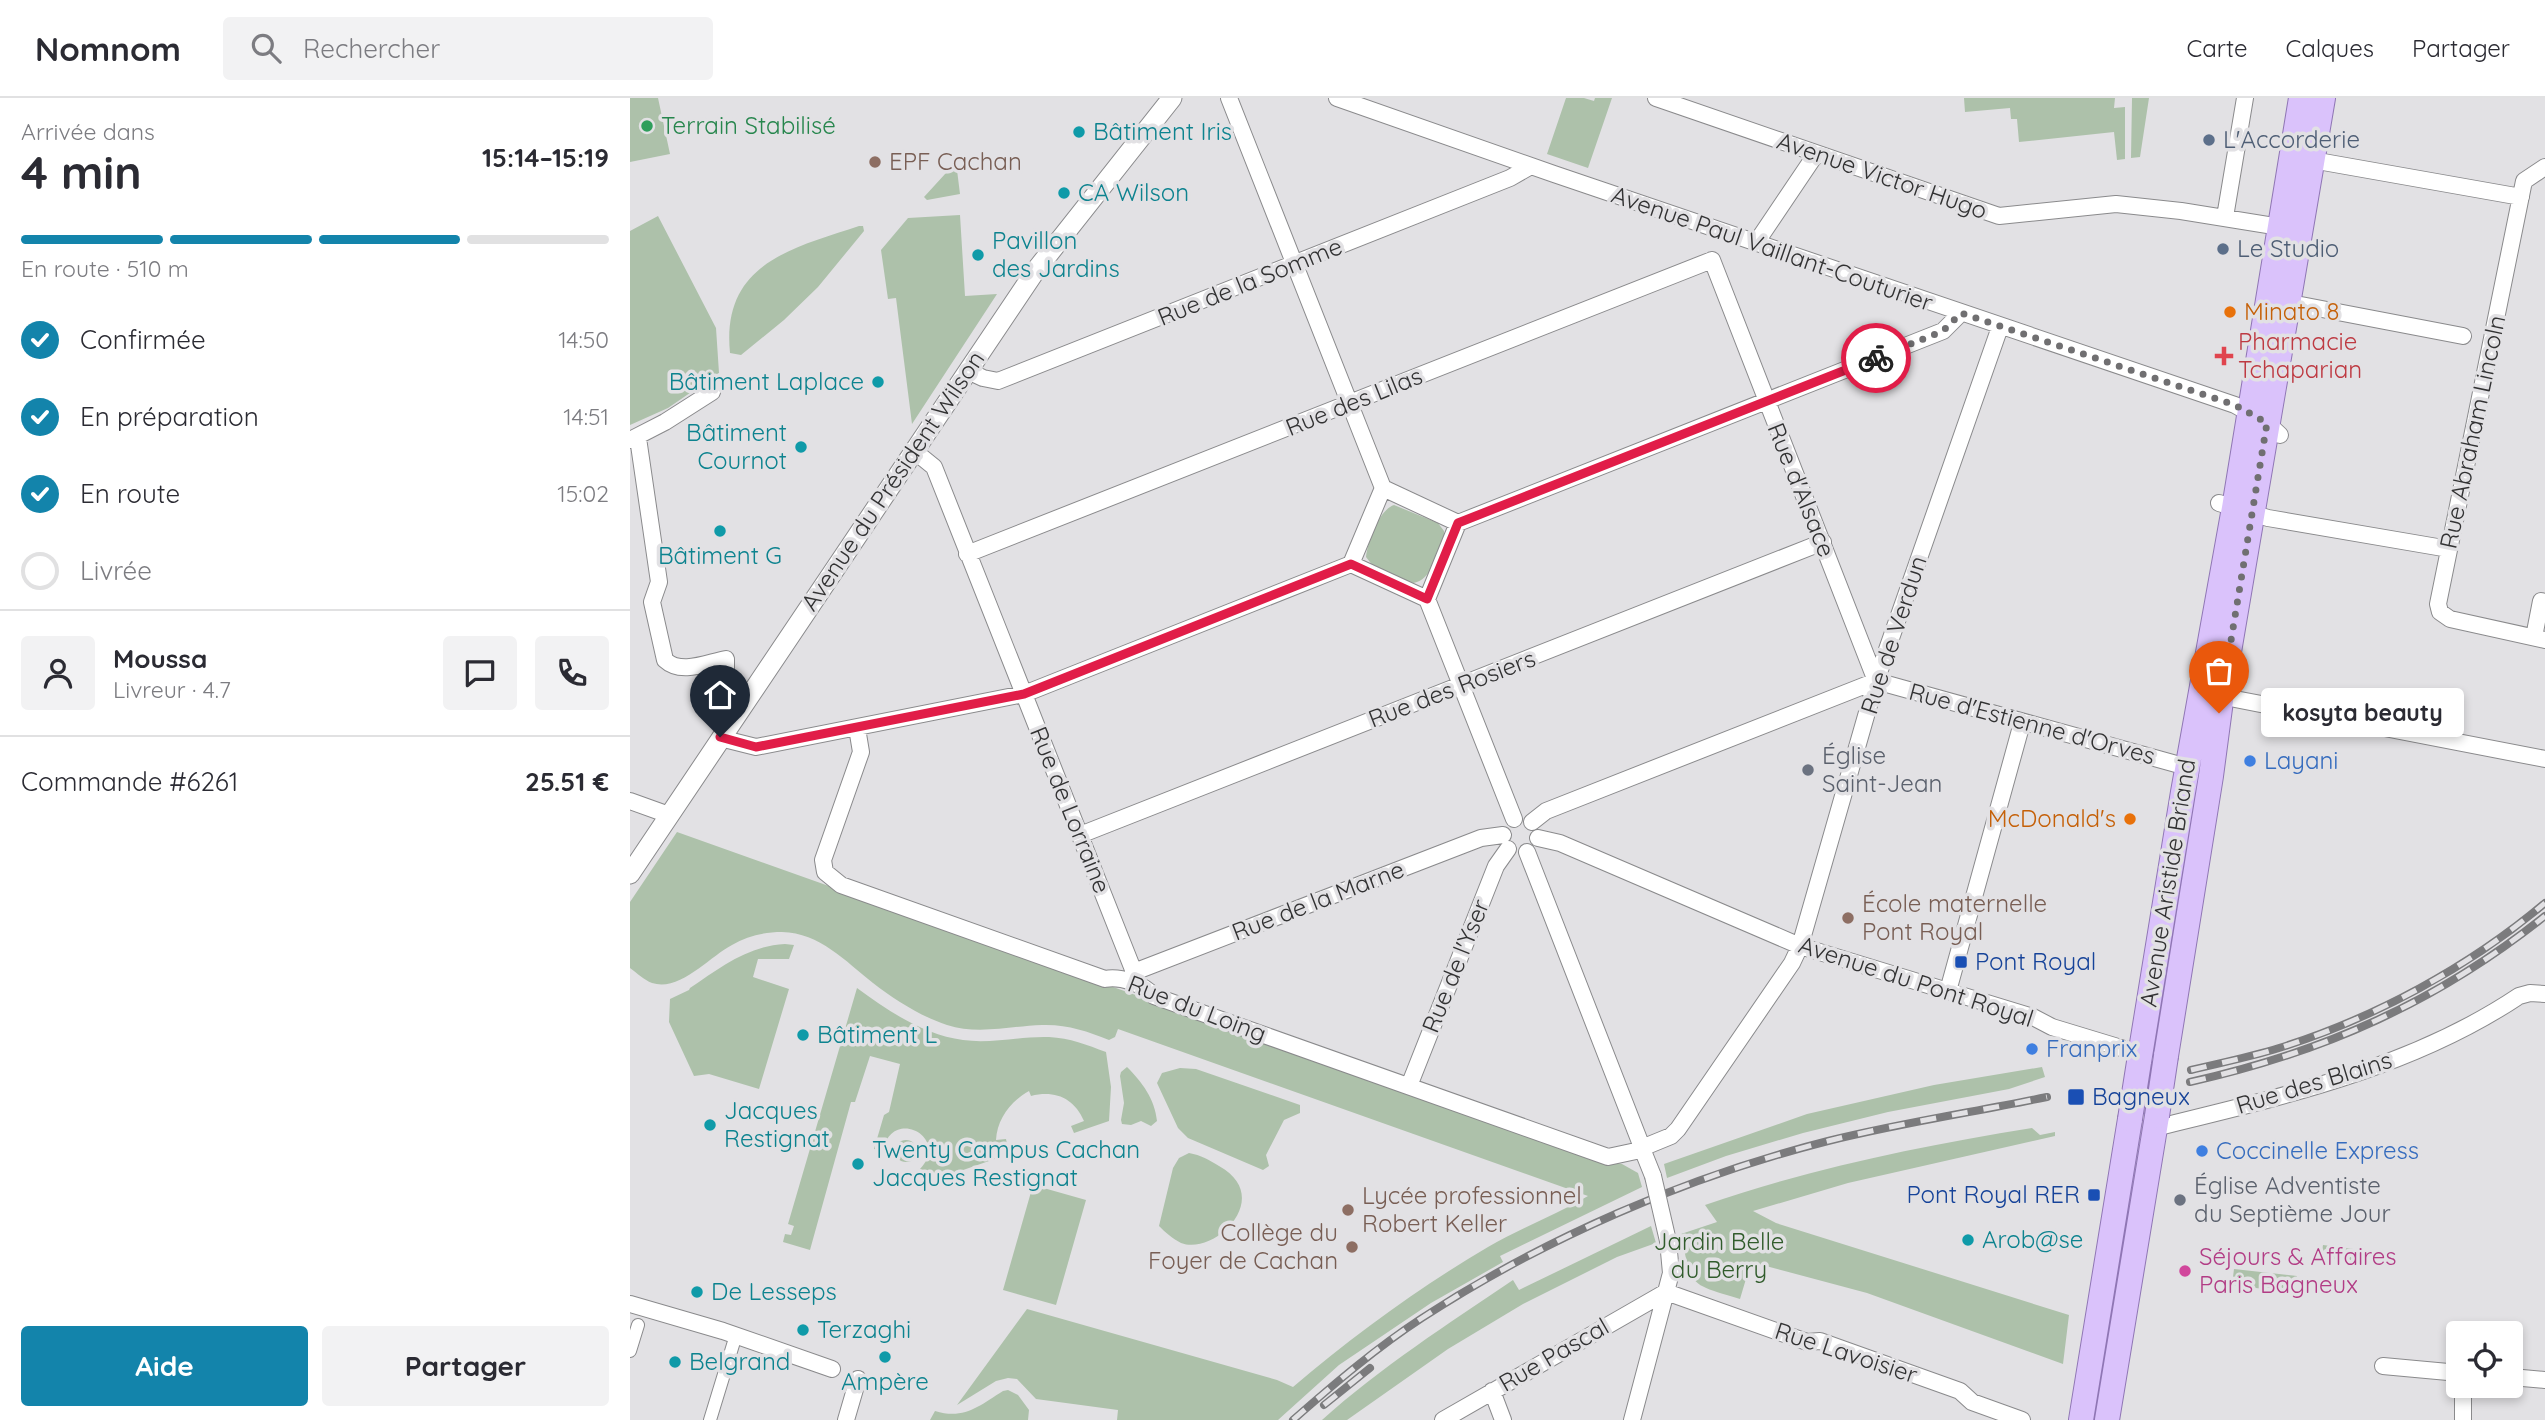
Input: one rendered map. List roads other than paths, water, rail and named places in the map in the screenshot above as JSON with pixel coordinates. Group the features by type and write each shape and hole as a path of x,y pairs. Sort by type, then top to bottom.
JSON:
{"main road":[{"name":"Avenue Aristide Briand","path":"2258,419 2280,227 2301,98"},
{"name":"Avenue Aristide Briand","path":"2107,1420 2166,1056 2258,419 2323,98"},
{"name":"Avenue Aristide Briand","path":"2081,1420 2187,767 2243,511"}],"street":[{"name":"Avenue du Président Wilson","path":"630,874 1036,270 1172,98"},
{"path":"1229,98 1383,488 1458,523"},
{"name":"Avenue Paul Vaillant-Couturier","path":"1337,98 1961,313 2258,419"},
{"name":"Avenue Victor Hugo","path":"1656,98 1999,216 2116,204 2225,217 2280,227"},
{"path":"2225,217 2245,98"},
{"path":"1756,243 1816,154"},
{"path":"2312,160 2521,197"},
{"name":"Rue de la Somme","path":"968,371 998,381 1510,178 1531,166"},
{"name":"Rue Abraham Lincoln","path":"2545,167 2524,181 2438,604 2440,612 2450,619 2540,638 2541,601 2545,602"},
{"path":"1712,260 1721,231"},
{"name":"Rue d'Alsace","path":"1712,260 1876,681"},
{"name":"Rue des Lilas","path":"967,554 1712,260"},
{"path":"2301,305 2463,336"},
{"path":"1427,599 1458,523 1943,331 1961,313"},
{"name":"Rue de Verdun","path":"1643,1148 1671,1136 1678,1129 1792,963 1800,946 1876,681 2000,327"},
{"path":"712,392 634,439 659,582 652,602 665,660 672,666 681,668 726,659 726,669"},
{"name":"Rue de Lorraine","path":"913,450 934,467 1080,835 1133,978"},
{"path":"720,737 756,747 1024,694 1351,564 1383,488"},
{"path":"2243,511 2449,549"},
{"name":"Rue des Rosiers","path":"1080,835 1823,542"},
{"path":"1351,564 1427,599 1514,819"},
{"path":"1532,822 1546,811 1876,681"},
{"name":"Rue d'Estienne d'Orves","path":"1876,681 2187,767"},
{"path":"2235,699 2545,759"},
{"path":"1948,991 2022,723"},
{"name":"Rue du Loing","path":"857,728 861,752 823,860 825,872 841,885 1105,979 1133,978 1154,996 1608,1157 1643,1148"},
{"path":"630,801 669,815"},
{"path":"1523,818 1532,822 1537,829 1536,845 1527,852 1517,853 1506,842 1506,826 1514,819 1523,818"},
{"name":"Rue de la Marne","path":"1133,978 1481,838 1506,842"},
{"name":"Avenue du Pont Royal","path":"1538,838 1560,843 1800,946 2034,1017 2052,1027 2140,1058"},
{"name":"Rue de l'Yser","path":"1409,1086 1506,842"},
{"path":"1527,852 1654,1176 1668,1241 1671,1273 1634,1420"},
{"name":"Rue des Blains","path":"2156,1122 2267,1100 2365,1072 2448,1035 2519,996 2530,993 2545,994"},
{"name":"Rue Pascal","path":"1443,1420 1666,1292"},
{"name":"Rue Lavoisier","path":"1666,1292 1807,1342 1820,1341 1961,1391 1972,1402 2022,1420"},
{"path":"630,1304 736,1335 832,1369"},
{"path":"630,1352 638,1325"},
{"path":"710,1420 736,1335"},
{"path":"2383,1366 2446,1372"},
{"path":"2523,1378 2545,1380"},
{"path":"846,1420 859,1379"},
{"path":"1492,1391 1503,1420"},
{"path":"2463,1398 2463,1420"}],"railway":[{"path":"2191,1070 2279,1048 2315,1036 2385,1006 2453,969 2545,903"},
{"path":"2190,1082 2287,1056 2377,1020 2463,974 2545,916"},
{"path":"1293,1420 1372,1354 1422,1318 1517,1262 1618,1213 1722,1173 1828,1141 2047,1097"},
{"path":"1324,1405 1370,1368"}],"place":[{"name":"Terrain Stabilisé","path":"647,126"},
{"name":"Bâtiment Iris","path":"1079,132"},
{"name":"L'Accorderie","path":"2209,140"},
{"name":"EPF Cachan","path":"875,162"},
{"name":"CA Wilson","path":"1064,193"},
{"name":"Le Studio","path":"2223,249"},
{"name":"Pavillon des Jardins","path":"978,255"},
{"name":"Minato 8","path":"2230,312"},
{"name":"Pharmacie Tchaparian","path":"2224,356"},
{"name":"Bâtiment Laplace","path":"878,382"},
{"name":"Bâtiment Cournot","path":"801,447"},
{"name":"Bâtiment G","path":"720,531"},
{"name":"kosyta beauty","path":"2219,713"},
{"name":"Layani","path":"2250,761"},
{"name":"Église Saint-Jean","path":"1808,770"},
{"name":"McDonald's","path":"2130,819"},
{"name":"École maternelle Pont Royal","path":"1848,918"},
{"name":"Pont Royal","path":"1961,962"},
{"name":"Bâtiment L","path":"803,1035"},
{"name":"Franprix","path":"2032,1049"},
{"name":"Bagneux","path":"2076,1097"},
{"name":"Jacques Restignat","path":"710,1125"},
{"name":"Coccinelle Express","path":"2202,1151"},
{"name":"Twenty Campus Cachan Jacques Restignat","path":"858,1164"},
{"name":"Pont Royal RER","path":"2094,1195"},
{"name":"Église Adventiste du Septième Jour","path":"2180,1200"},
{"name":"Lycée professionnel Robert Keller","path":"1348,1210"},
{"name":"Arob@se","path":"1968,1240"},
{"name":"Collège du Foyer de Cachan","path":"1352,1247"},
{"name":"Séjours & Affaires Paris Bagneux","path":"2185,1271"},
{"name":"De Lesseps","path":"697,1292"},
{"name":"Terzaghi","path":"803,1330"},
{"name":"Ampère","path":"885,1357"},
{"name":"Belgrand","path":"675,1362"}],"park label":[{"name":"Jardin Belle du Berry","path":"1719,1256"}]}
